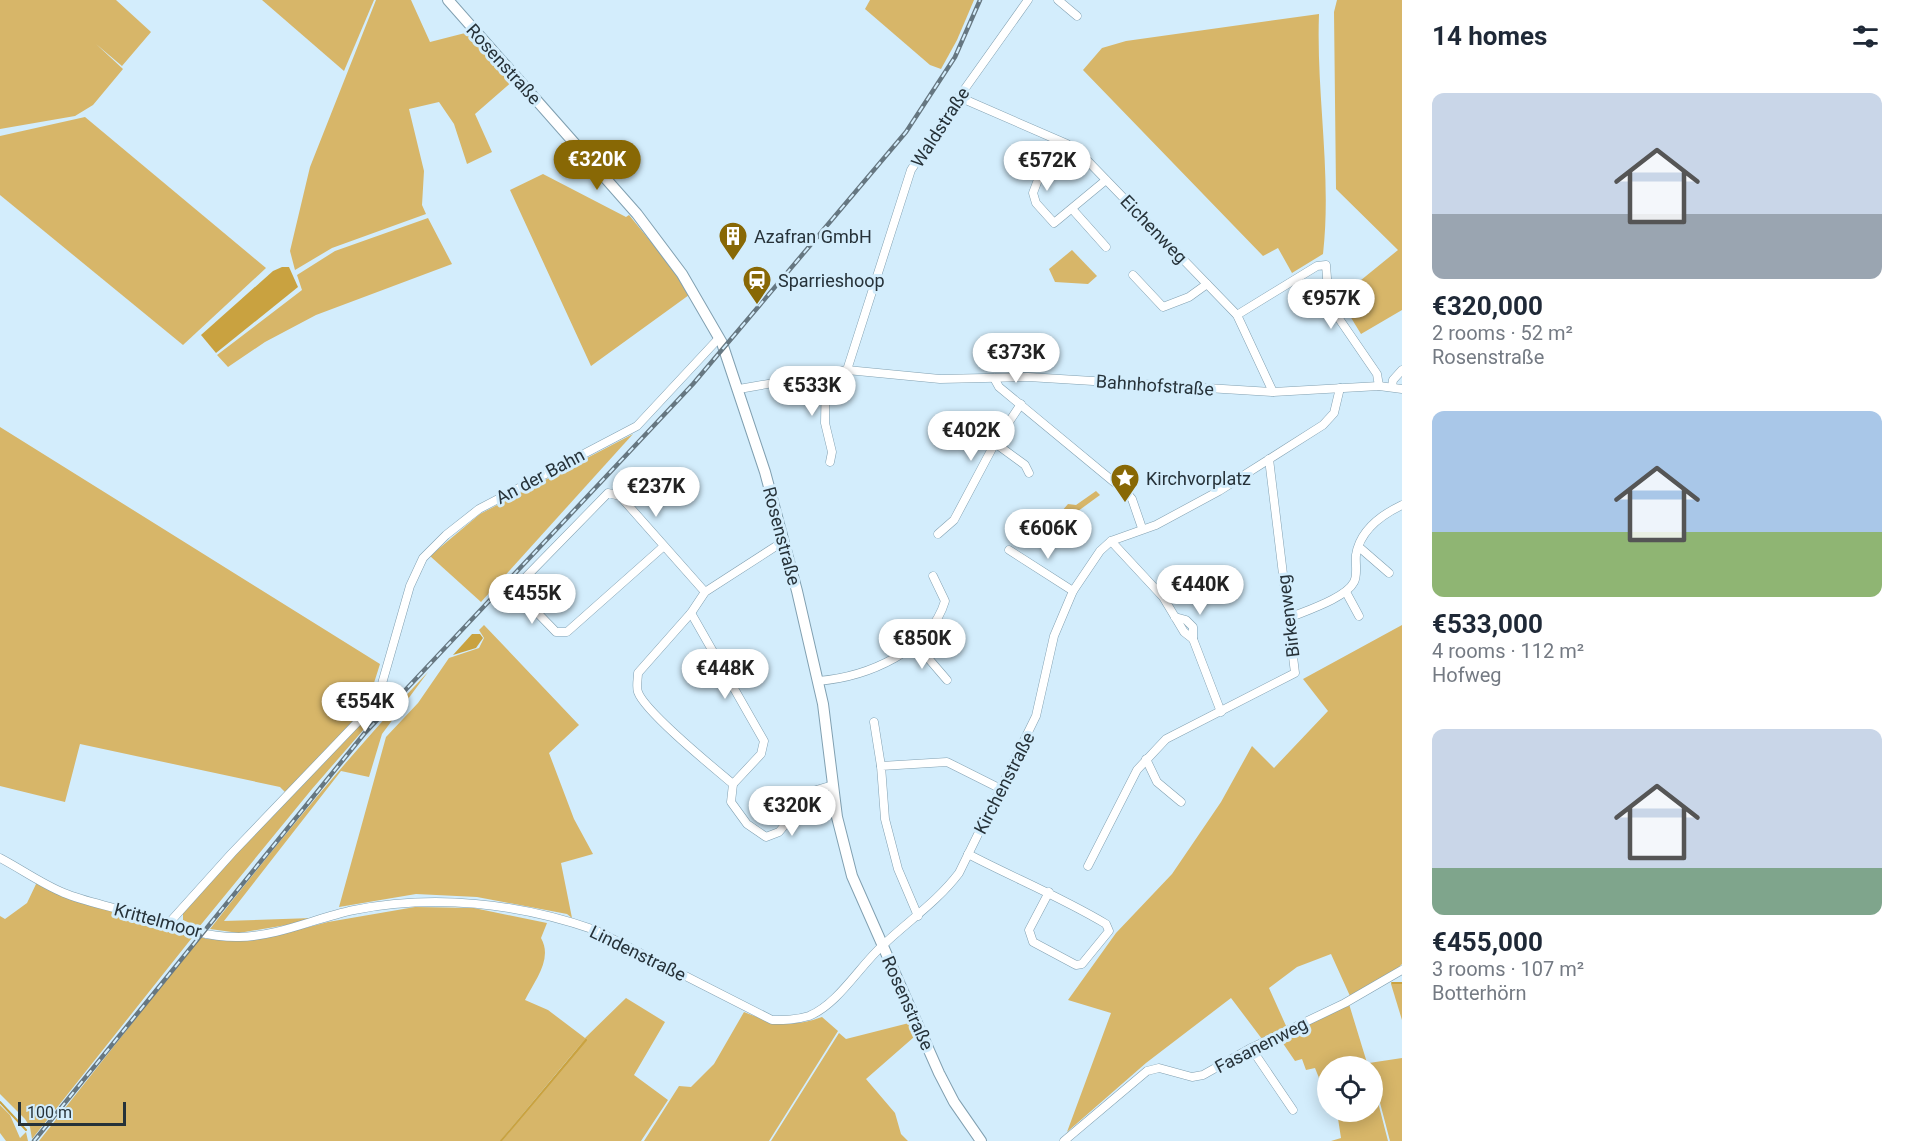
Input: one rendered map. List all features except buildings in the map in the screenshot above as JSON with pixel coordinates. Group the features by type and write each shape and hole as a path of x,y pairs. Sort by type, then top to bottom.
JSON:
{"main road":[{"name":"Rosenstraße","path":"448,0 637,214 682,274 719,338 739,389 783,541 818,681 833,785 852,876 939,1073 954,1101 981,1141"}],"street":[{"name":"Waldstraße","path":"847,370 910,170 958,97 1028,0"},
{"path":"1058,0 1077,16"},
{"name":"Eichenweg","path":"958,97 1067,144 1106,180 1237,315 1273,392"},
{"path":"1042,169 1032,193 1036,203 1054,223 1106,180"},
{"path":"1072,210 1106,247"},
{"path":"1237,315 1317,266 1326,265 1329,304 1377,374 1379,386"},
{"path":"1133,275 1163,307 1190,297 1207,284"},
{"name":"An der Bahn","path":"169,923 232,853 370,709 381,687 417,570 423,558 446,535 479,509 637,426 719,338"},
{"name":"Bahnhofstraße","path":"739,389 847,370 940,379 1028,377 1273,392 1379,386 1402,389"},
{"path":"1392,386 1393,380 1402,370"},
{"path":"826,373 825,423 832,452 830,462"},
{"path":"994,378 999,387 1126,492 1142,528"},
{"name":"Kirchenstraße","path":"882,945 946,890 968,854 1036,716 1054,636 1073,591 1100,551 1111,541 1142,528 1156,525 1219,491 1323,425 1334,413 1340,388"},
{"path":"938,534 954,520 995,443 1021,404"},
{"path":"995,443 1025,465 1029,473"},
{"name":"Birkenweg","path":"1088,866 1137,770 1166,739 1295,673 1269,459"},
{"path":"664,546 567,632 556,632 525,600 520,590 521,582 608,494 620,496 705,592"},
{"path":"1289,618 1346,592 1355,581 1359,547 1365,531 1386,513 1402,505"},
{"path":"733,784 700,757 650,707 638,691 638,673 691,613 705,592 783,541"},
{"path":"1111,541 1163,597 1184,632 1193,639 1221,712"},
{"path":"1359,547 1389,573"},
{"path":"1009,550 1073,591"},
{"path":"818,681 876,669 916,644 940,617 945,601 933,576"},
{"path":"1346,592 1359,616"},
{"path":"691,613 764,741 761,754 733,784 732,802 747,824 770,838 779,832 813,791 833,785"},
{"path":"916,644 947,680"},
{"path":"874,722 881,766 885,819 898,869 918,916"},
{"path":"1146,759 1157,782 1181,802"},
{"path":"881,766 947,762 1001,789"},
{"path":"968,854 1021,882 1049,892 1106,924 1109,931 1082,964 1076,965 1032,942 1029,930 1049,892"},
{"name":"Krittelmoor","path":"0,858 64,893 202,933 238,937 280,932 324,918"},
{"name":"Lindenstraße","path":"324,918 390,904 436,900 488,905 563,920 610,937 752,1012 772,1020 791,1020 810,1015 826,1004 882,945"},
{"name":"Fasanenweg","path":"1064,1141 1147,1071 1159,1068 1192,1077 1203,1076 1251,1048 1344,1003 1402,970"},
{"path":"1251,1048 1293,1110"}],"shaded area":[{"path":"0,0 116,0 151,32 122,66 96,44 123,69 93,105 75,116 0,129"},
{"path":"262,0 374,0 344,71"},
{"path":"376,0 411,0 430,42 469,32 513,81 475,114 492,152 467,164 454,124 439,102 409,109 424,171 422,205 426,214 332,248 295,270 290,251 310,167"},
{"path":"870,0 974,0 957,40 941,69 930,65 865,9"},
{"path":"1337,0 1402,0 1402,310 1361,334 1339,298 1398,250 1336,189 1334,12"},
{"path":"1319,14 1326,194 1323,254 1292,273 1278,248 1263,256 1083,70 1102,48 1126,41"},
{"path":"85,117 266,268 183,345 0,195 0,136"},
{"path":"543,174 626,217 629,215 678,275 689,295 591,366 510,190"},
{"path":"428,218 452,264 316,315 265,342 228,367 217,355 302,290 297,275 335,251"},
{"path":"1072,250 1097,276 1088,284 1055,282 1049,269"},
{"path":"289,267 298,287 216,353 201,335 273,271"},
{"path":"0,427 380,664 367,705 342,737 287,794 280,787 80,744 65,802 0,786"},
{"path":"633,434 481,602 430,556 480,514"},
{"path":"1096,491 1100,495 1074,514 1087,531 1068,545 1049,526 1068,504 1076,505"},
{"path":"484,625 579,725 549,753 574,819 593,854 561,863 572,918 567,914 477,897 416,894 339,907 386,737 418,703 449,658 479,648 484,638 479,630"},
{"path":"1402,625 1402,964 1394,972 1350,996 1331,954 1297,967 1269,988 1287,1028 1262,1039 1231,998 1146,1063 1067,1132 1111,1013 1068,1000 1116,933 1172,874 1221,802 1252,746 1274,768 1328,711 1303,679"},
{"path":"472,634 480,634 483,638 476,648 453,655"},
{"path":"428,672 382,734 369,777 341,771 224,921 312,918 304,922 239,933 210,929 316,798"},
{"path":"372,710 378,713 312,789 199,927 183,920 183,910"},
{"path":"37,882 195,934 32,1139 30,1127 25,1119 0,1094 0,916 5,919 27,903"},
{"path":"415,907 474,908 547,923 541,938 545,954 544,962 525,1000 548,1010 585,1038 626,998 665,1022 634,1075 668,1100 641,1141 502,1141 585,1039 500,1141 39,1141 201,936 206,939 241,940 278,935 328,922"},
{"path":"1391,984 1402,984 1402,1020"},
{"path":"1349,1004 1365,1056 1317,1056 1317,1073 1315,1068 1306,1070 1302,1059 1295,1061 1280,1039"},
{"path":"744,1012 783,1023 801,1023 822,1017 838,1031 769,1141 644,1141 679,1086 691,1087 714,1064"},
{"path":"909,1023 914,1037 866,1079 895,1113 901,1134 908,1141 771,1141 839,1033 846,1039"},
{"path":"1402,1058 1402,1141 1390,1141 1383,1114 1383,1061"},
{"path":"0,1105 10,1115 20,1138 26,1132 28,1141 6,1141 0,1133"},
{"path":"1339,1122 1383,1122 1388,1141 1331,1141 1341,1138"}],"waterway":[{"path":"1392,983 1402,983"},
{"path":"501,1141 586,1040"},
{"path":"0,1102 26,1130"}],"railway":[{"path":"34,1141 364,734 693,384 906,132 955,57 980,0"}],"place":[{"name":"Azafran GmbH","path":"733,262"},
{"name":"Sparrieshoop","path":"757,306"},
{"name":"Kirchvorplatz","path":"1125,504"}]}
